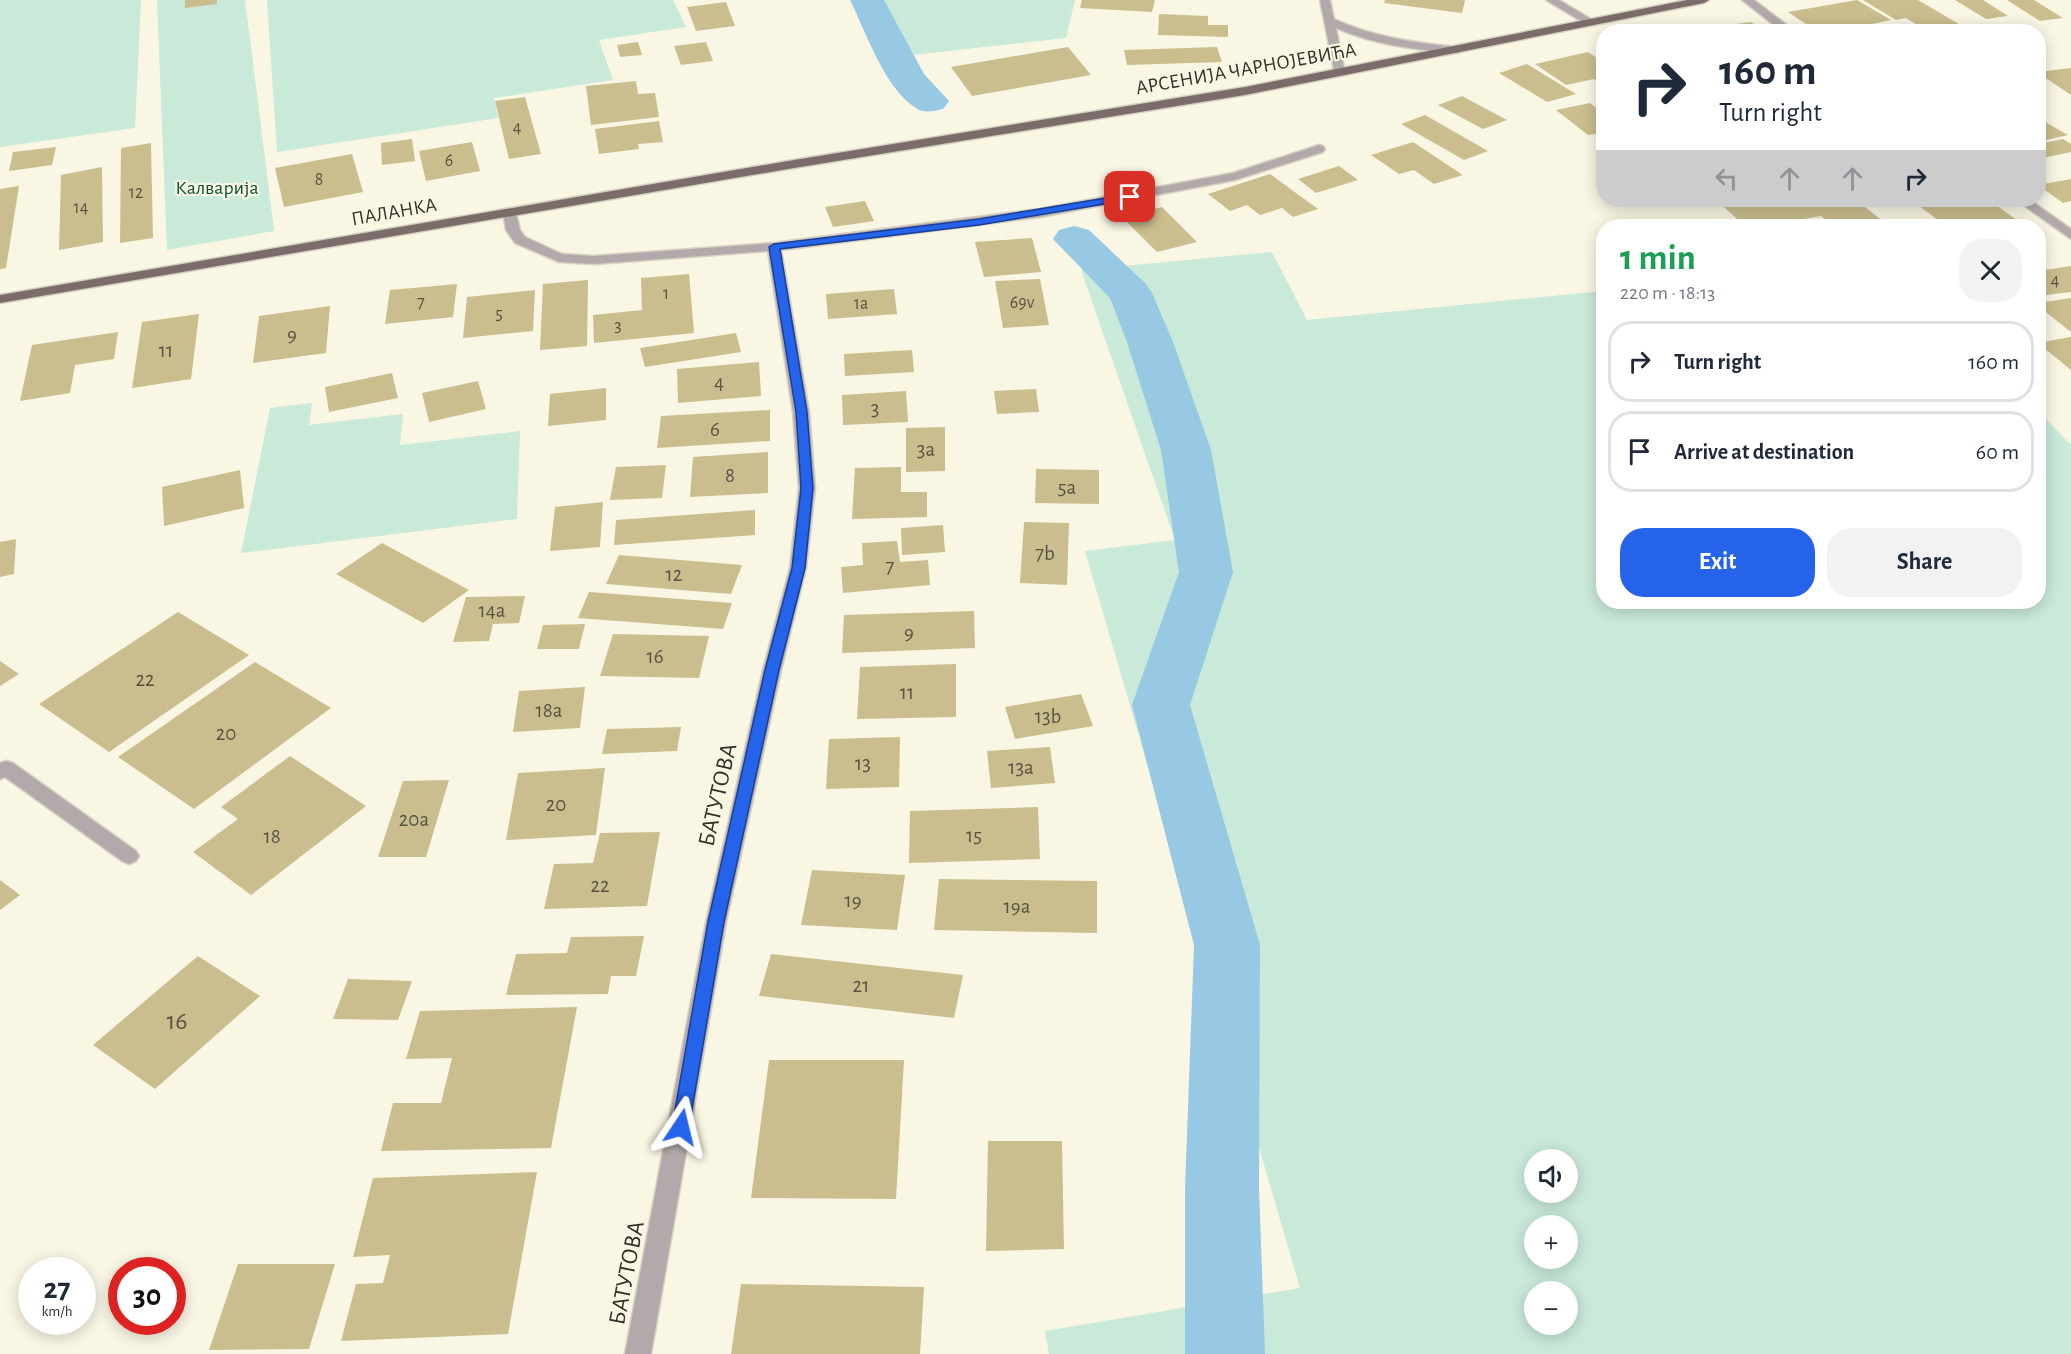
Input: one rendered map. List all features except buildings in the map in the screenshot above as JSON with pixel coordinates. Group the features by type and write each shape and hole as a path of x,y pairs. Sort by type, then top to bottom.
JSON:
{"main road":[{"name":"АРСЕНИЈА ЧАРНОЈЕВИЋА","path":"794,164 1245,91 1704,0"},
{"name":"ПАЛАНКА","path":"0,299 794,164"}],"street":[{"path":"1325,0 1339,73"},
{"path":"1551,0 1590,22"},
{"path":"1747,0 1780,24"},
{"path":"1329,21 1362,35 1399,45 1458,50"},
{"path":"510,212 513,230 520,240 559,258 594,260 774,247 911,231 1050,211 1225,178 1280,163 1319,149"},
{"path":"2032,207 2071,235"},
{"name":"БАТУТОВА","path":"638,1354 716,922 772,670 798,568 807,488 802,423 774,247"},
{"path":"0,772 6,768 129,856"}],"green space":[{"path":"0,0 141,0 135,128 0,147"},
{"name":"Калварија","path":"157,0 245,0 274,231 167,250"},
{"path":"267,0 673,0 686,27 599,40 613,80 494,98 498,118 277,152"},
{"path":"880,0 1075,0 1066,38 904,56"},
{"path":"1272,252 1307,320 1596,292 1596,609 2046,609 2046,419 2071,445 2071,1354 1049,1354 1045,1331 1300,1288 1085,551 1175,540 1081,270"},
{"path":"312,403 309,425 403,414 400,445 520,431 517,519 241,553 270,408"}],"waterway":[{"path":"867,0 908,80 930,101"},
{"path":"1074,239 1130,293 1150,342 1186,450 1206,572 1161,705 1227,945 1222,1189 1225,1354"}],"route":[{"path":"681,1127 716,922 772,670 798,568 807,488 801,412 774,247 979,222 1130,197"}]}
